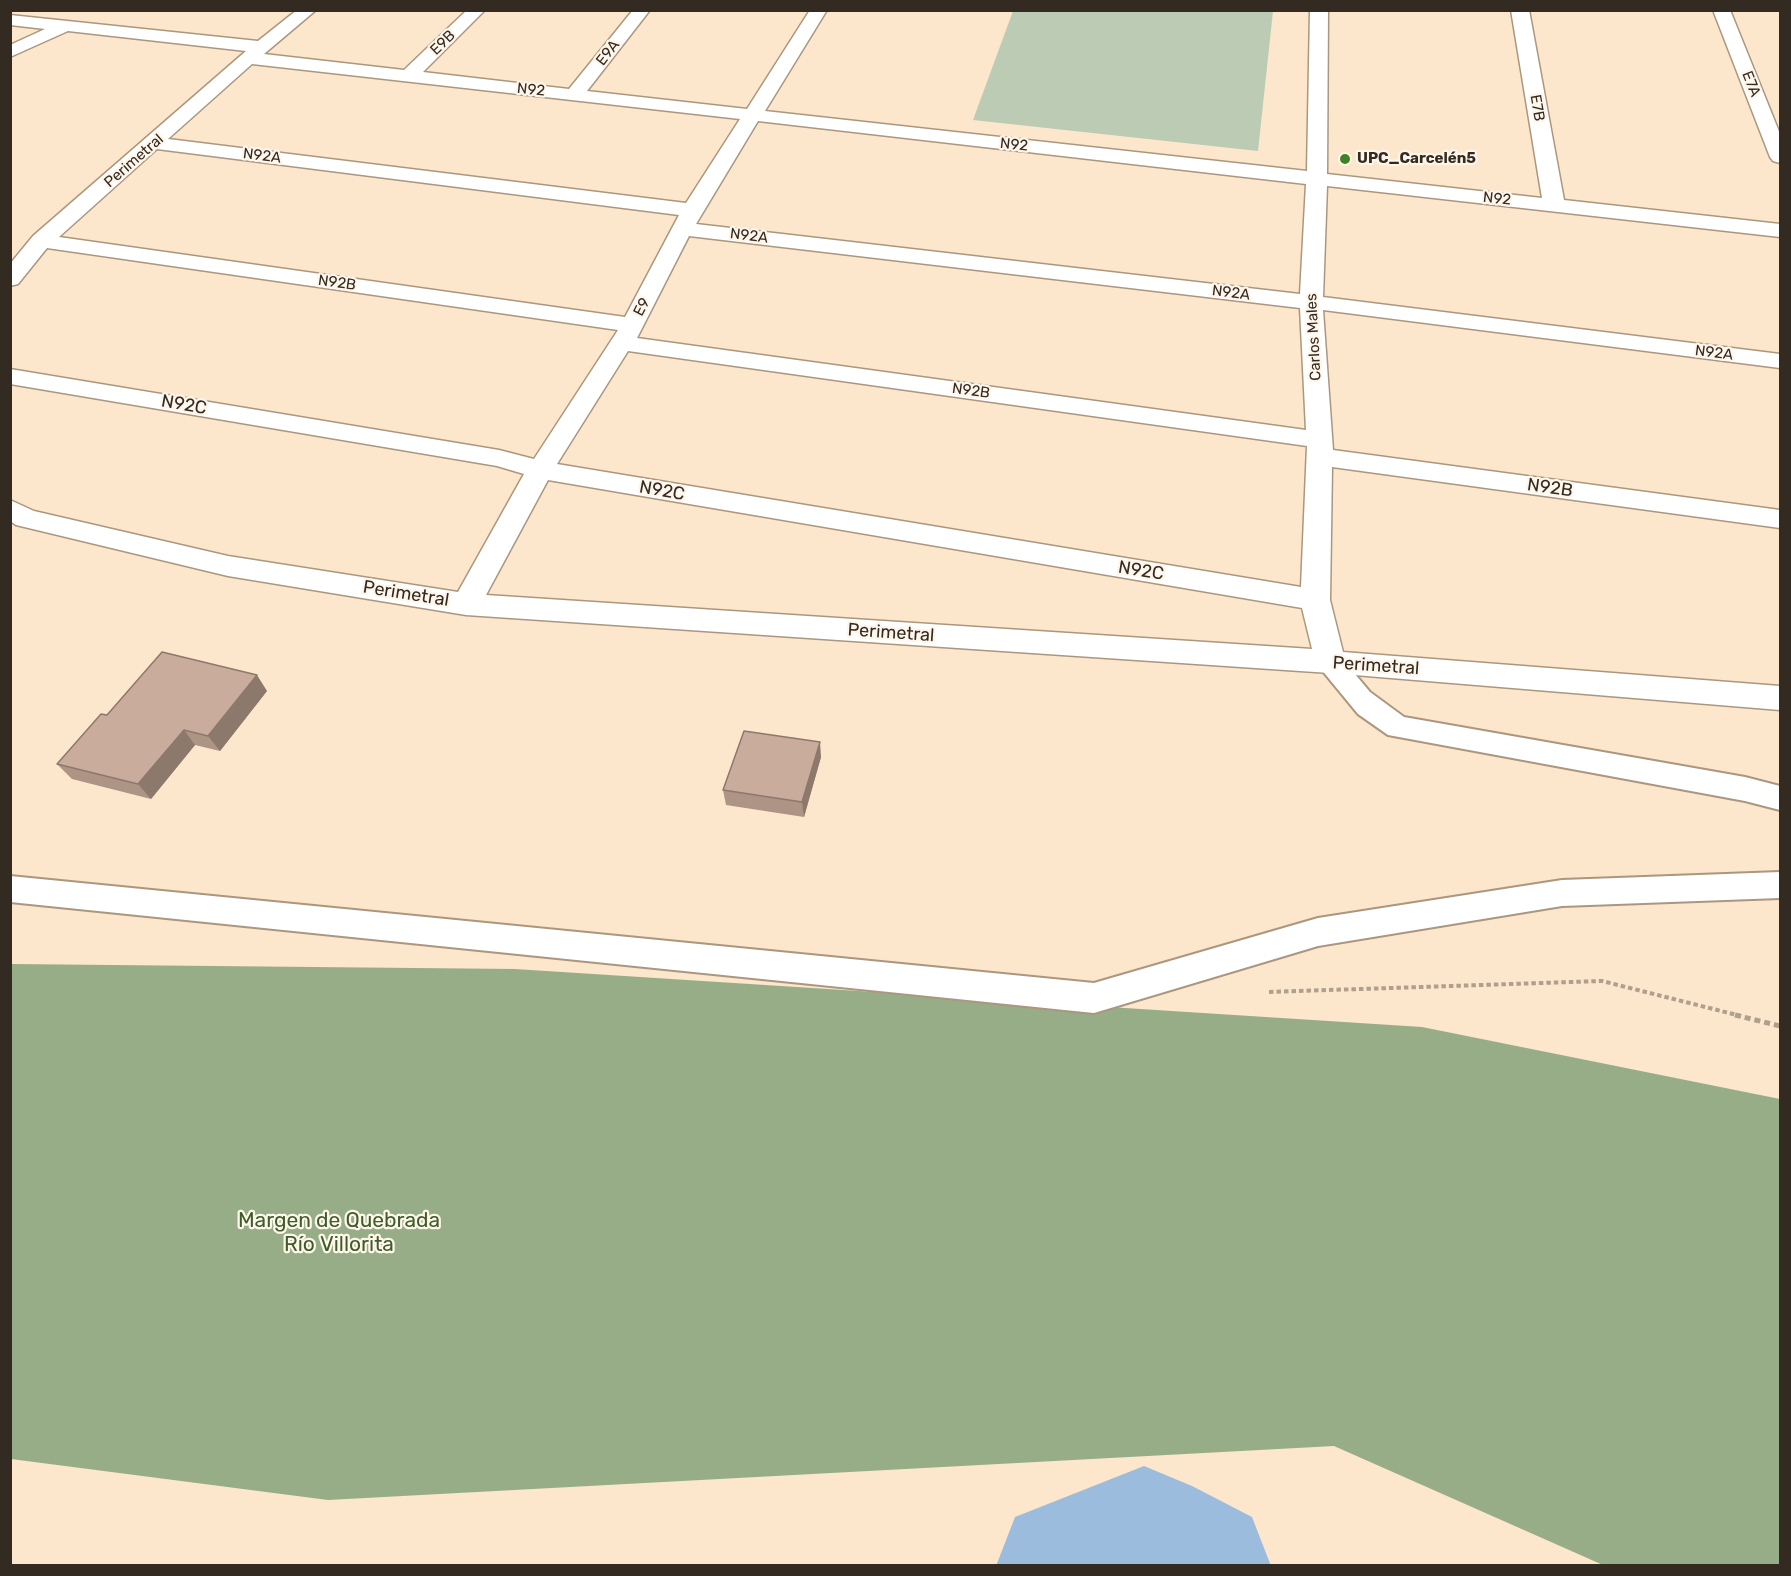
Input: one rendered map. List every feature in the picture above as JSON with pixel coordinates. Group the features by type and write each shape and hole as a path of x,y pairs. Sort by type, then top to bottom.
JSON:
{"street":[{"name":"Perimetral","path":"10,279 41,241 255,53 308,10"},
{"name":"E9B","path":"408,76 477,10"},
{"name":"E9A","path":"574,95 642,10"},
{"name":"E9","path":"466,604 540,470 627,334 687,220 819,10"},
{"name":"Carlos Males","path":"1319,10 1317,179 1311,302 1320,448 1315,600 1330,663"},
{"name":"E7B","path":"1520,10 1554,205"},
{"name":"E7A","path":"1720,10 1780,157"},
{"name":"N92","path":"10,20 408,76 1780,231"},
{"path":"10,52 65,26"},
{"name":"N92A","path":"155,143 687,220 1780,361"},
{"name":"N92B","path":"41,241 627,334 1320,448 1780,519"},
{"name":"N92C","path":"10,376 499,458 540,470 1315,600"},
{"name":"Perimetral","path":"10,509 26,519 228,566 466,604 1330,663 1780,698"}],"lane":[{"path":"1330,663 1375,715 1398,727 1745,789 1780,798"},
{"path":"10,889 1094,998 1318,932 1562,893 1780,885"}],"path":[{"path":"1260,992 1602,981 1780,1026"}],"green space":[{"path":"1013,11 1273,11 1258,151 973,120"},
{"name":"Margen de Quebrada Río Villorita","path":"11,964 515,969 1422,1027 1780,1099 1780,1565 1603,1565 1334,1446 328,1500 11,1459"}],"building":[{"path":"162,652 257,675 208,736 184,730 138,784 57,764 101,714 107,715"},
{"path":"744,731 820,742 802,802 723,790"}],"waterway":[{"path":"1064,1566 1144,1534 1203,1566"}],"place":[{"name":"UPC_Carcelén5","path":"1345,159"}]}
